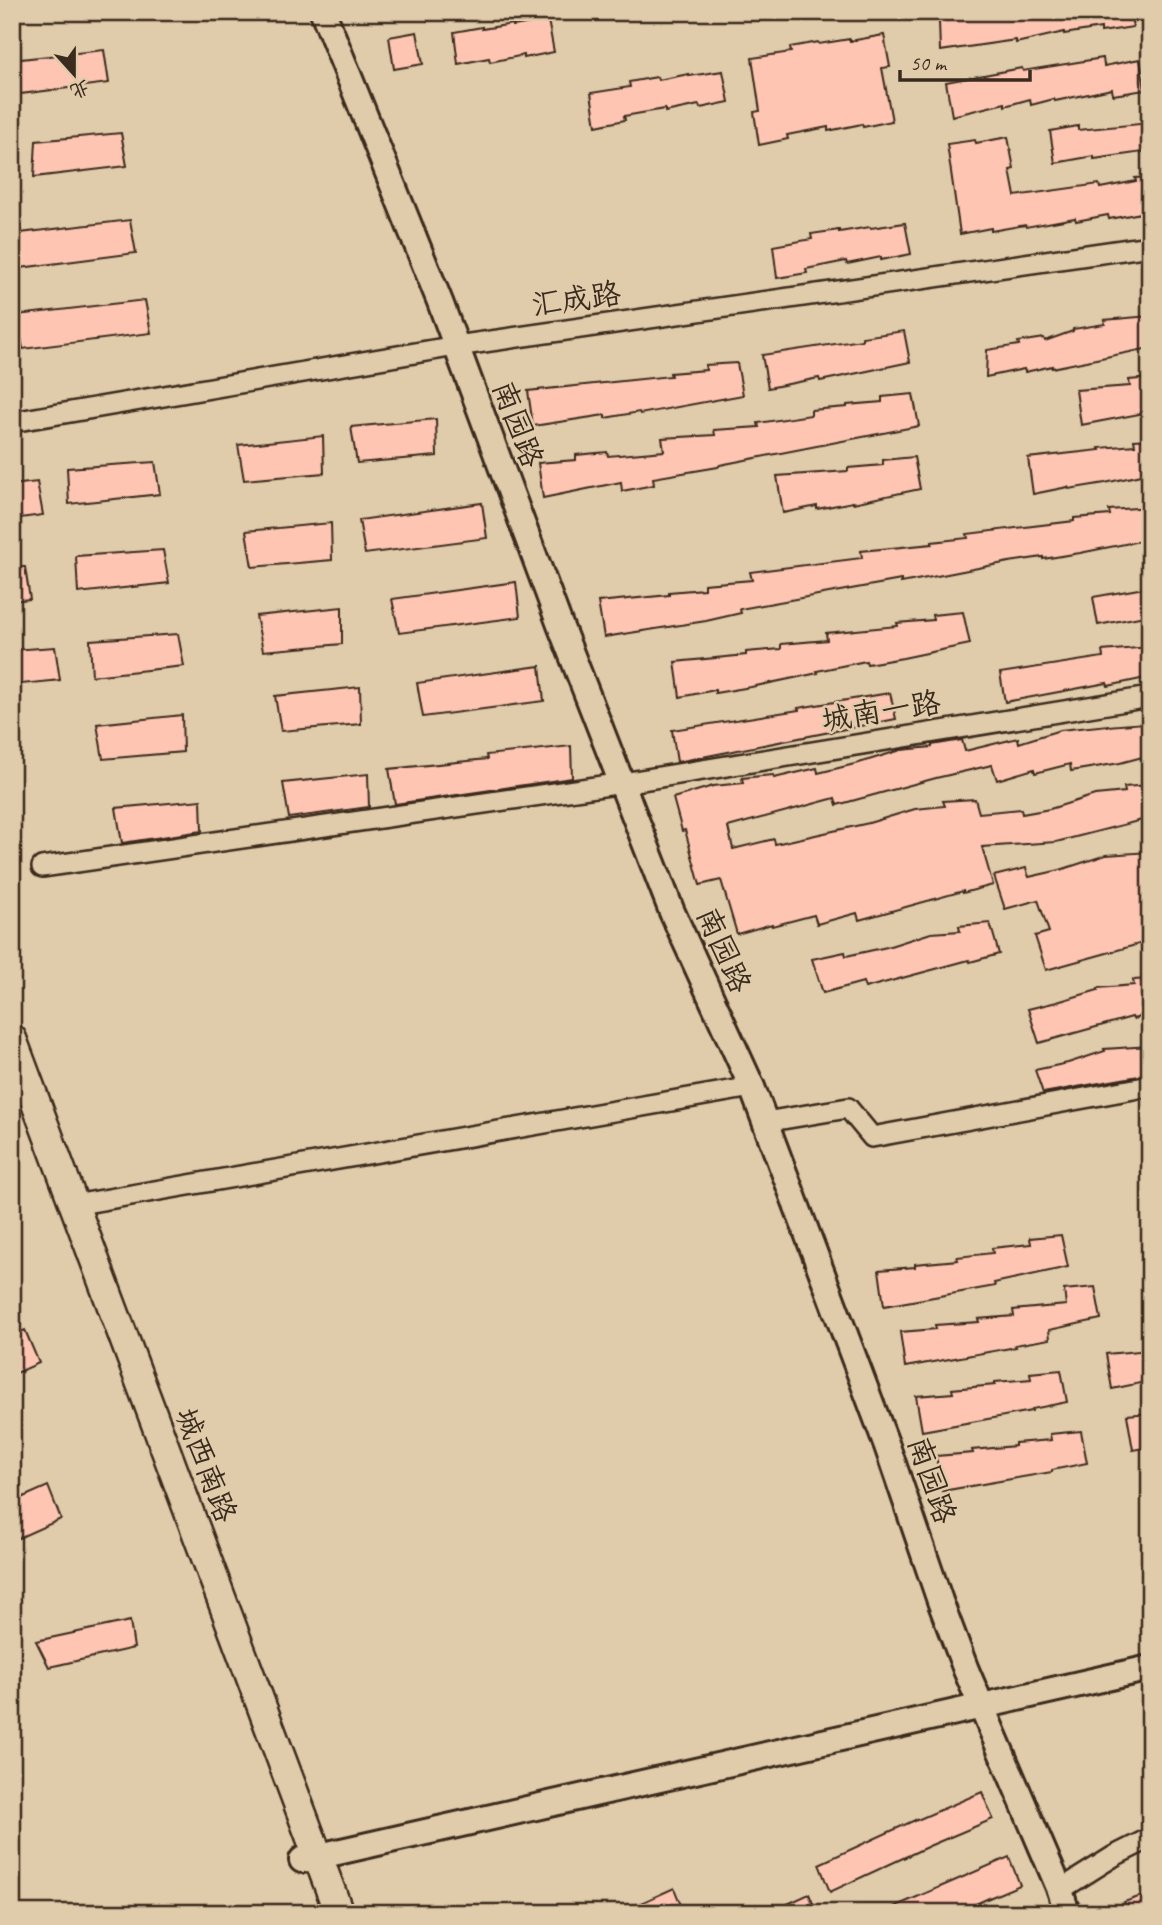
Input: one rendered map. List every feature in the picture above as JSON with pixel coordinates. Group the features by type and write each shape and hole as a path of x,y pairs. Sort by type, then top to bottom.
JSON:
{"main road":[{"name":"城西南路","path":"12,1039 310,1858 322,1913"},
{"name":"城西南路","path":"12,1091 310,1858 340,1913"}],"street":[{"name":"南园路","path":"323,12 456,346 671,912 752,1087 887,1446 940,1601 1063,1901"},
{"name":"汇成路","path":"12,422 456,346 1150,246"},
{"name":"城南一路","path":"42,867 623,783 1150,697"},
{"path":"765,1122 848,1108 872,1137 1150,1086"},
{"path":"74,1205 752,1087"},
{"path":"310,1858 1150,1668"},
{"path":"1063,1901 1114,1856 1150,1838"}],"building":[{"path":"1011,12 1130,12 1133,27 1101,32 1101,28 1064,32 1016,43 1016,40 940,51 939,21"},
{"path":"548,20 554,52 524,58 524,55 490,62 489,58 458,64 454,32"},
{"path":"417,32 423,64 394,69 389,37"},
{"path":"884,35 890,67 882,68 892,121 828,131 828,127 787,135 788,139 759,145 754,112 760,111 752,58 791,52 790,47 818,42 850,41"},
{"path":"104,50 109,83 12,95 12,60"},
{"path":"1103,58 1104,66 1140,59 1145,90 1113,95 1112,89 1031,105 1030,99 952,116 946,82 1022,68 1023,71"},
{"path":"723,71 729,102 700,108 699,105 624,116 625,120 596,126 591,93 630,87 629,82 657,77 658,80"},
{"path":"1150,123 1150,151 1055,163 1050,131 1078,126 1078,130"},
{"path":"121,133 127,166 34,177 36,141"},
{"path":"1008,137 1014,169 1010,170 1015,196 1099,184 1100,188 1136,181 1135,178 1150,177 1150,218 1142,218 1141,213 1109,219 1108,215 960,234 947,144 975,140 976,143"},
{"path":"130,220 136,253 12,269 12,234"},
{"path":"905,223 911,254 847,264 846,261 806,269 807,273 777,278 773,246 812,239 811,234"},
{"path":"145,300 151,333 23,349 17,315"},
{"path":"1150,316 1150,348 1052,368 1025,372 1024,369 986,377 987,350 1019,345 1018,342 1044,338 1045,341 1073,329 1105,324 1104,320"},
{"path":"904,331 910,362 820,381 819,378 768,388 762,355"},
{"path":"737,363 743,395 640,414 639,412 605,418 605,415 533,426 528,391 671,376 670,373 706,370 705,365"},
{"path":"1150,378 1150,412 1081,425 1076,390 1130,386 1129,380"},
{"path":"913,394 919,426 653,478 654,485 622,491 621,482 543,498 538,463 576,460 576,455 607,452 608,456 664,451 662,438 715,435 714,430 759,427 758,423 811,415 811,410 882,402 882,397"},
{"path":"436,419 437,456 357,463 351,427"},
{"path":"323,436 324,473 244,480 238,445"},
{"path":"1150,439 1150,473 1033,494 1028,458 1135,445 1134,440"},
{"path":"914,457 920,489 853,503 817,509 817,506 783,513 777,476 848,471 848,468 883,465 883,460"},
{"path":"155,462 160,494 69,504 67,468"},
{"path":"37,482 43,515 12,519 12,485"},
{"path":"482,503 487,538 365,554 359,520"},
{"path":"1150,507 1150,539 901,583 901,580 740,609 741,613 706,621 604,637 598,602 669,595 669,592 704,589 704,584 752,580 750,572 862,558 861,551 932,544 968,538 967,534 1110,515 1109,510"},
{"path":"331,523 332,560 252,567 246,531"},
{"path":"163,550 169,583 78,593 76,556"},
{"path":"12,567 25,567 30,599 12,601"},
{"path":"516,582 520,617 399,633 392,599"},
{"path":"1150,587 1150,615 1098,625 1093,597"},
{"path":"342,607 342,644 263,651 256,616"},
{"path":"963,612 970,644 867,664 866,661 751,687 680,697 675,662 781,649 781,644 827,640 826,633 898,626 897,623 933,620 932,615"},
{"path":"178,634 184,666 92,676 90,640"},
{"path":"55,647 60,680 12,685 12,650"},
{"path":"1150,647 1150,677 1005,702 1000,673 1103,657 1102,651"},
{"path":"540,666 544,701 423,717 417,683"},
{"path":"360,687 361,724 281,731 275,696"},
{"path":"890,693 896,719 677,762 672,730"},
{"path":"182,715 183,752 103,759 97,724"},
{"path":"1145,723 1150,740 1150,755 1120,763 1071,771 1070,764 1035,773 1034,769 997,780 992,765 837,805 835,798 728,827 733,849 774,839 775,844 869,823 915,809 945,806 943,801 975,799 979,813 1021,809 1022,814 1050,809 1095,795 1125,792 1124,787 1150,785 1150,818 1056,842 982,847 993,885 859,920 857,913 817,924 814,915 737,934 721,880 700,885 673,798 713,786 743,783 742,778 773,775 774,778 817,768 818,773 901,750 962,740 965,751 1018,738 1019,743 1060,730"},
{"path":"571,746 572,778 395,804 389,769 487,759 486,755"},
{"path":"368,774 369,807 289,818 283,783"},
{"path":"201,800 202,831 122,843 116,808"},
{"path":"1150,852 1150,941 1046,970 1035,936 1049,932 1038,900 1005,909 994,876 1026,868 1029,877 1106,855"},
{"path":"990,923 999,954 865,988 863,982 823,993 812,959 845,952 846,956 931,933 960,931 959,926"},
{"path":"1150,979 1150,1014 1039,1043 1028,1009 1098,988 1134,985 1133,980"},
{"path":"1150,1046 1150,1074 1043,1093 1035,1070 1068,1063 1105,1051 1104,1049"},
{"path":"1061,1235 1068,1267 994,1283 995,1286 884,1306 879,1270 958,1260 957,1257 993,1253 992,1248 1031,1244 1030,1238"},
{"path":"1095,1287 1101,1319 1049,1330 1050,1339 905,1367 900,1332 1014,1316 1013,1310 1066,1305 1064,1290"},
{"path":"25,1330 39,1363 12,1375 12,1336"},
{"path":"1150,1350 1150,1381 1112,1389 1106,1354"},
{"path":"1061,1370 1067,1402 922,1431 916,1396 953,1393 952,1389 1031,1379 1030,1373"},
{"path":"1150,1413 1150,1447 1133,1450 1127,1415"},
{"path":"1081,1431 1087,1463 1052,1472 942,1491 936,1456 973,1453 972,1450 1051,1440 1050,1434"},
{"path":"48,1486 61,1519 12,1541 12,1502"},
{"path":"130,1621 134,1648 49,1667 36,1641"},
{"path":"982,1792 993,1819 830,1892 819,1864"},
{"path":"1009,1857 1020,1885 956,1913 880,1913"},
{"path":"674,1888 684,1913 619,1913"},
{"path":"1150,1893 1150,1913 1128,1913 1124,1902"},
{"path":"809,1894 817,1913 768,1913"}]}
